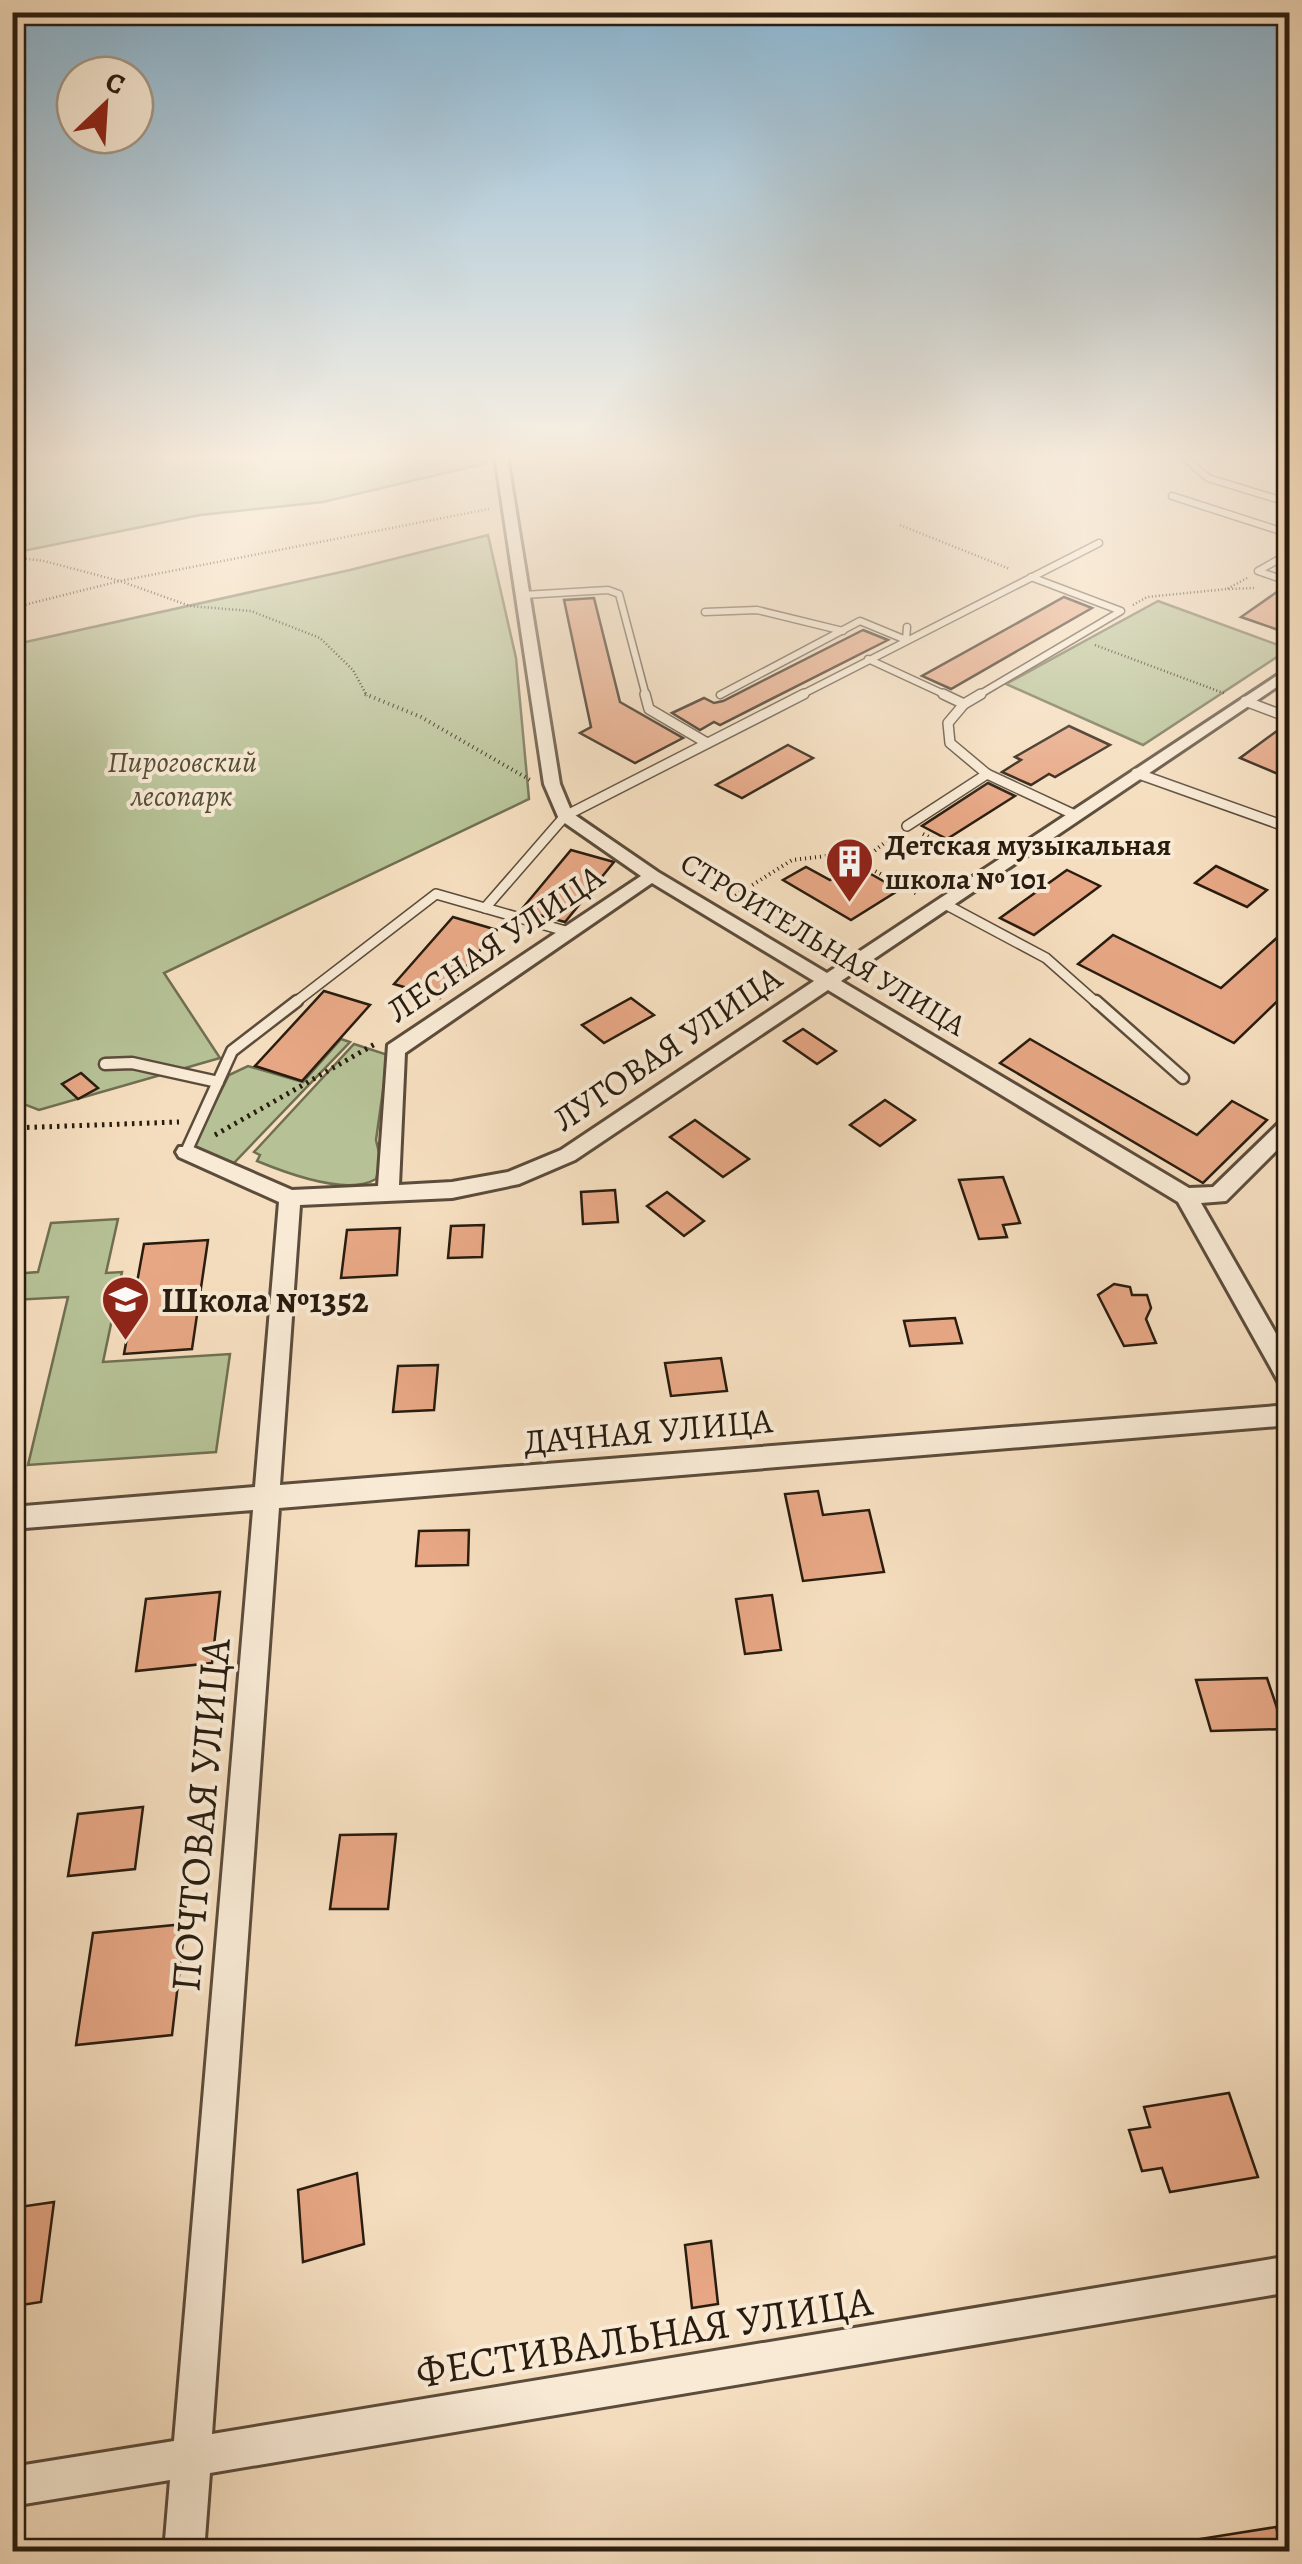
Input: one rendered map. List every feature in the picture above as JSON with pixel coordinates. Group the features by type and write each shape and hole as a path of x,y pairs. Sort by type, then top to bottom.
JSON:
{"street":[{"path":"520,576 552,784 566,816"},
{"name":"ЛУГОВАЯ УЛИЦА","path":"290,1198 452,1190 512,1179 568,1155 1290,671"},
{"name":"СТРОИТЕЛЬНАЯ УЛИЦА","path":"566,816 652,876 1186,1196 1290,1381"},
{"name":"ЛЕСНАЯ УЛИЦА","path":"388,1194 395,1050 652,876"},
{"path":"1186,1196 1218,1195 1290,1124"},
{"path":"186,1152 290,1198"},
{"name":"ПОЧТОВАЯ УЛИЦА","path":"184,2552 290,1198"},
{"name":"ДАЧНАЯ УЛИЦА","path":"12,1518 1290,1415"},
{"name":"ФЕСТИВАЛЬНАЯ УЛИЦА","path":"12,2487 1290,2274"}],"lane":[{"path":"486,908 566,816 1036,576"},
{"path":"1032,578 1121,611"},
{"path":"523,595 608,590 619,594 649,709 706,743"},
{"path":"705,612 724,608 752,610 843,630"},
{"path":"1075,815 987,774 950,743 948,723 964,704 1121,611"},
{"path":"720,695 860,622 906,640"},
{"path":"906,640 907,626"},
{"path":"868,660 964,704"},
{"path":"1245,701 1290,718"},
{"path":"1136,773 1290,828"},
{"path":"907,826 987,774"},
{"path":"186,1152 232,1051 436,894 570,932"},
{"path":"944,903 1046,958 1182,1078"},
{"path":"105,1064 132,1063 218,1082"}],"path":[{"path":"100,576 190,606 251,611 320,638 353,670 366,696 421,717 528,780 552,784"},
{"path":"12,608 148,576"},
{"path":"1026,576 1032,578"},
{"path":"1121,611 1147,597 1228,589"},
{"path":"1074,638 1245,701"},
{"path":"859,862 907,826 972,858"},
{"path":"711,911 792,860 844,854 917,894"},
{"path":"186,1152 375,1043 395,1050"},
{"path":"12,1128 200,1121"}],"green space":[{"name":"Пироговский лесопарк","path":"325,576 497,576 516,658 529,799 164,973 220,1058 39,1110 13,1100 12,645"},
{"path":"1158,601 1289,649 1143,745 1006,684"},
{"path":"341,1039 350,1042 231,1166 192,1149 229,1075 248,1066 303,1082"},
{"path":"354,1044 388,1055 376,1140 381,1161 376,1179 364,1184 333,1184 257,1161 260,1155 254,1152"},
{"path":"118,1219 106,1273 122,1272 103,1362 230,1354 216,1452 28,1465 68,1297 13,1300 13,1274 38,1272 51,1223"}],"building":[{"path":"1284,587 1290,589 1290,634 1241,617"},
{"path":"1064,597 1092,608 951,689 922,676"},
{"path":"594,598 620,702 683,738 635,763 580,733 591,727 564,600"},
{"path":"863,630 888,640 720,725 714,722 700,730 672,713 704,698 714,703 723,701"},
{"path":"1285,725 1290,726 1290,779 1240,758"},
{"path":"1069,726 1110,745 1055,777 1049,774 1031,785 1002,772 1021,760 1015,757"},
{"path":"788,745 813,758 742,798 716,785"},
{"path":"988,783 1015,796 947,839 922,826"},
{"path":"571,850 614,862 565,922 521,910"},
{"name":"Детская музыкальная школа № 101","path":"855,865 899,890 851,920 783,880 806,867 830,880"},
{"path":"1216,866 1267,890 1247,907 1195,883"},
{"path":"1067,870 1100,886 1034,935 1000,918"},
{"path":"453,917 497,930 440,998 394,984"},
{"path":"1290,926 1290,989 1234,1043 1078,964 1113,935 1221,988"},
{"path":"324,991 370,1005 302,1081 255,1066"},
{"path":"631,998 654,1015 604,1043 582,1025"},
{"path":"803,1029 836,1051 817,1064 784,1041"},
{"path":"1030,1039 1197,1135 1232,1101 1267,1120 1203,1183 1000,1063"},
{"path":"81,1073 98,1088 78,1099 62,1084"},
{"path":"885,1100 915,1120 880,1146 850,1125"},
{"path":"695,1120 749,1159 723,1177 670,1137"},
{"path":"1003,1177 1020,1223 1003,1225 1007,1237 979,1239 959,1180"},
{"path":"615,1190 618,1222 583,1224 581,1192"},
{"path":"667,1192 704,1221 684,1236 647,1206"},
{"path":"484,1225 482,1257 448,1258 451,1226"},
{"path":"400,1228 397,1275 341,1278 347,1230"},
{"path":"208,1240 192,1349 124,1354 144,1244"},
{"path":"1114,1284 1130,1287 1132,1295 1147,1295 1151,1308 1146,1319 1156,1343 1124,1346 1098,1295"},
{"path":"955,1318 962,1343 910,1346 904,1321"},
{"path":"721,1358 727,1391 671,1396 665,1363"},
{"path":"438,1365 434,1410 393,1412 398,1366"},
{"path":"818,1491 823,1515 869,1510 884,1572 803,1581 785,1494"},
{"path":"469,1530 468,1565 416,1566 419,1531"},
{"path":"220,1592 212,1663 136,1671 146,1599"},
{"path":"772,1595 781,1650 745,1654 736,1599"},
{"path":"1267,1678 1284,1729 1211,1731 1196,1680"},
{"path":"143,1807 135,1869 68,1876 78,1814"},
{"path":"396,1834 388,1909 330,1909 340,1835"},
{"path":"185,1924 172,2035 76,2045 93,1933"},
{"path":"1229,2093 1258,2177 1170,2192 1162,2168 1142,2171 1129,2130 1150,2127 1144,2107"},
{"path":"357,2173 364,2244 303,2262 298,2190"},
{"path":"54,2202 41,2302 15,2306 12,2208"},
{"path":"711,2241 718,2304 692,2308 685,2245"},
{"path":"1276,2527 1283,2552 1201,2552 1200,2539"}],"place":[{"name":"Детская музыкальная школа № 101","path":"850,904"},
{"name":"Школа №1352","path":"126,1342"}]}
